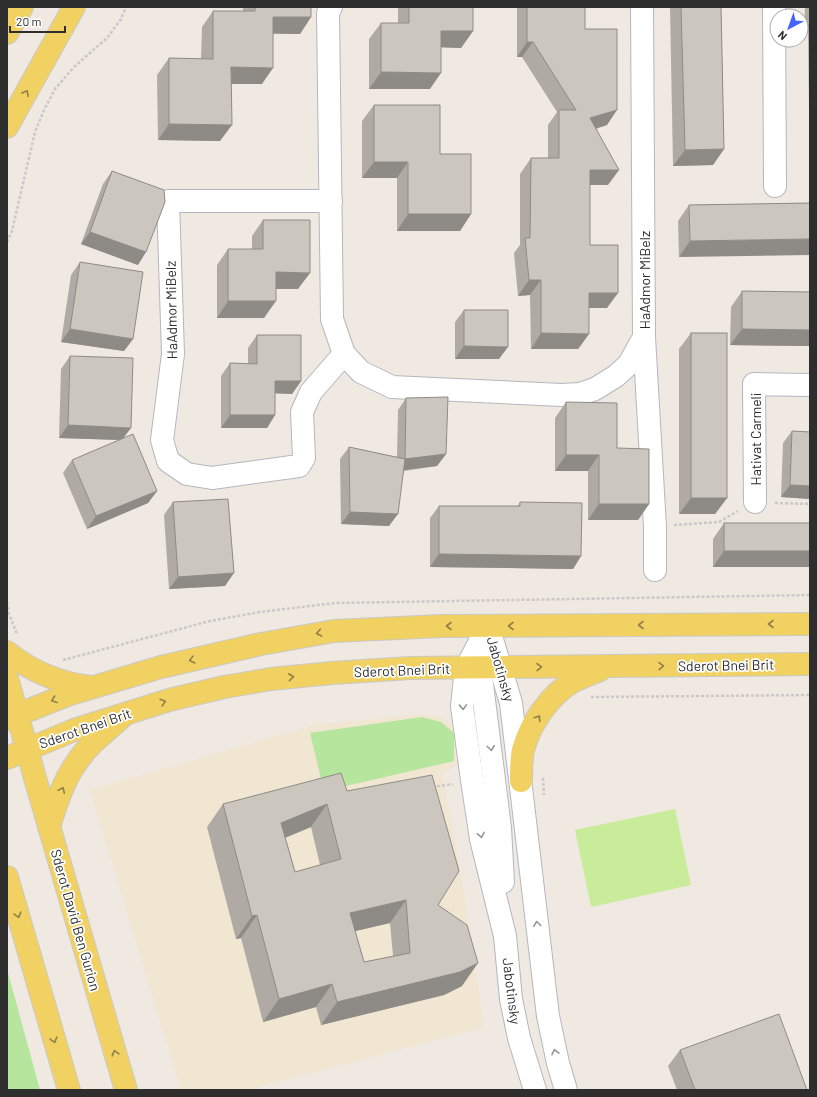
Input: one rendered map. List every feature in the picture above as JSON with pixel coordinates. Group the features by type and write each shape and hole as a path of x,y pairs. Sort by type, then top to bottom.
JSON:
{"main road":[{"path":"7,33 22,7"},
{"path":"7,126 74,7"},
{"path":"12,717 91,687 204,657 334,631 442,626 810,624"},
{"path":"7,652 26,666 46,676 70,684 91,687"},
{"name":"Sderot Bnei Brit","path":"17,754 74,730 169,700 224,687 272,679 332,672 392,669 810,664"},
{"path":"521,781 523,751 530,729 548,703 574,681 608,666"},
{"name":"Sderot David Ben Gurion","path":"7,678 17,754 49,827 126,1090"},
{"path":"49,827 58,798 77,762 90,746 126,713"},
{"path":"7,878 69,1090"}],"street":[{"name":"HaAdmor MiBelz","path":"331,7 328,13 332,319 344,354 361,372 392,387 562,395 580,394 595,389 616,376 629,364 644,337 642,7"},
{"path":"774,7 775,186"},
{"name":"HaAdmor MiBelz","path":"331,201 168,200 174,354 162,440 168,461 187,474 212,478 299,466 304,458 302,412 311,392 344,354"},
{"path":"644,337 656,527 655,570"},
{"name":"Hativat Carmeli","path":"755,502 754,384 810,385"},
{"name":"Jabotinsky","path":"488,626 482,668 462,706 481,839 505,936 511,999 519,1038 535,1090"},
{"name":"Jabotinsky","path":"488,626 482,668 511,703 548,1016 558,1063 566,1090"},
{"path":"482,668 500,828 505,936"}],"path":[{"path":"7,242 12,231 35,132 44,110 55,89 74,67 108,37 121,19 126,7"},
{"path":"656,527 718,522 755,502 810,504"},
{"path":"587,698 593,696 810,695"},
{"path":"543,777 544,800"},
{"path":"431,788 472,780"}],"shaded area":[{"path":"423,714 443,718 458,731 459,764 442,773 461,875 484,1027 247,1090 181,1090 90,790 316,725"}],"green space":[{"path":"422,717 441,722 454,733 454,761 324,791 310,733"},
{"path":"675,809 691,885 591,907 575,830"},
{"path":"7,969 40,1090 7,1090"}],"building":[{"path":"255,7 311,7 311,17 273,17 273,68 231,67 232,125 169,124 169,58 213,59 213,11 255,11"},
{"path":"409,7 473,7 473,31 441,31 441,73 381,72 381,23 409,23"},
{"path":"527,7 585,7 585,29 617,29 617,110 590,118 619,170 590,170 590,245 618,245 618,293 589,293 589,334 541,333 541,280 529,280 525,238 530,238 531,158 559,158 559,110 576,110 533,42 527,42"},
{"path":"681,7 721,7 724,149 685,150"},
{"path":"374,105 440,105 440,154 471,154 471,214 408,214 408,162 374,162"},
{"path":"112,171 164,190 165,202 146,252 90,232"},
{"path":"810,203 810,239 690,241 689,205"},
{"path":"263,220 310,220 310,273 276,272 276,301 228,301 228,249 263,249"},
{"path":"80,262 143,272 133,339 70,329"},
{"path":"742,291 810,292 810,330 742,329"},
{"path":"464,310 508,310 508,347 464,346"},
{"path":"691,333 727,333 727,498 691,498"},
{"path":"257,335 301,335 301,381 275,381 275,415 230,415 230,363 257,364"},
{"path":"70,356 133,358 131,428 68,425"},
{"path":"448,397 446,454 405,459 406,398"},
{"path":"566,402 617,403 617,448 649,449 649,504 599,504 599,455 566,455"},
{"path":"792,431 810,432 810,486 790,485"},
{"path":"133,434 157,491 96,516 72,460"},
{"path":"349,447 405,459 398,514 350,512"},
{"path":"228,499 234,573 178,577 173,502"},
{"path":"520,502 582,503 581,556 439,554 439,506 520,506"},
{"path":"724,523 810,523 810,551 724,551"},
{"path":"341,773 347,791 432,775 459,871 438,905 467,925 478,963 460,972 337,1002 332,984 279,999 257,915 252,916 223,804","holes":["327,804 341,859 295,872 281,823","406,900 410,953 364,962 350,913"]},
{"path":"779,1014 807,1090 695,1090 680,1050"}]}
